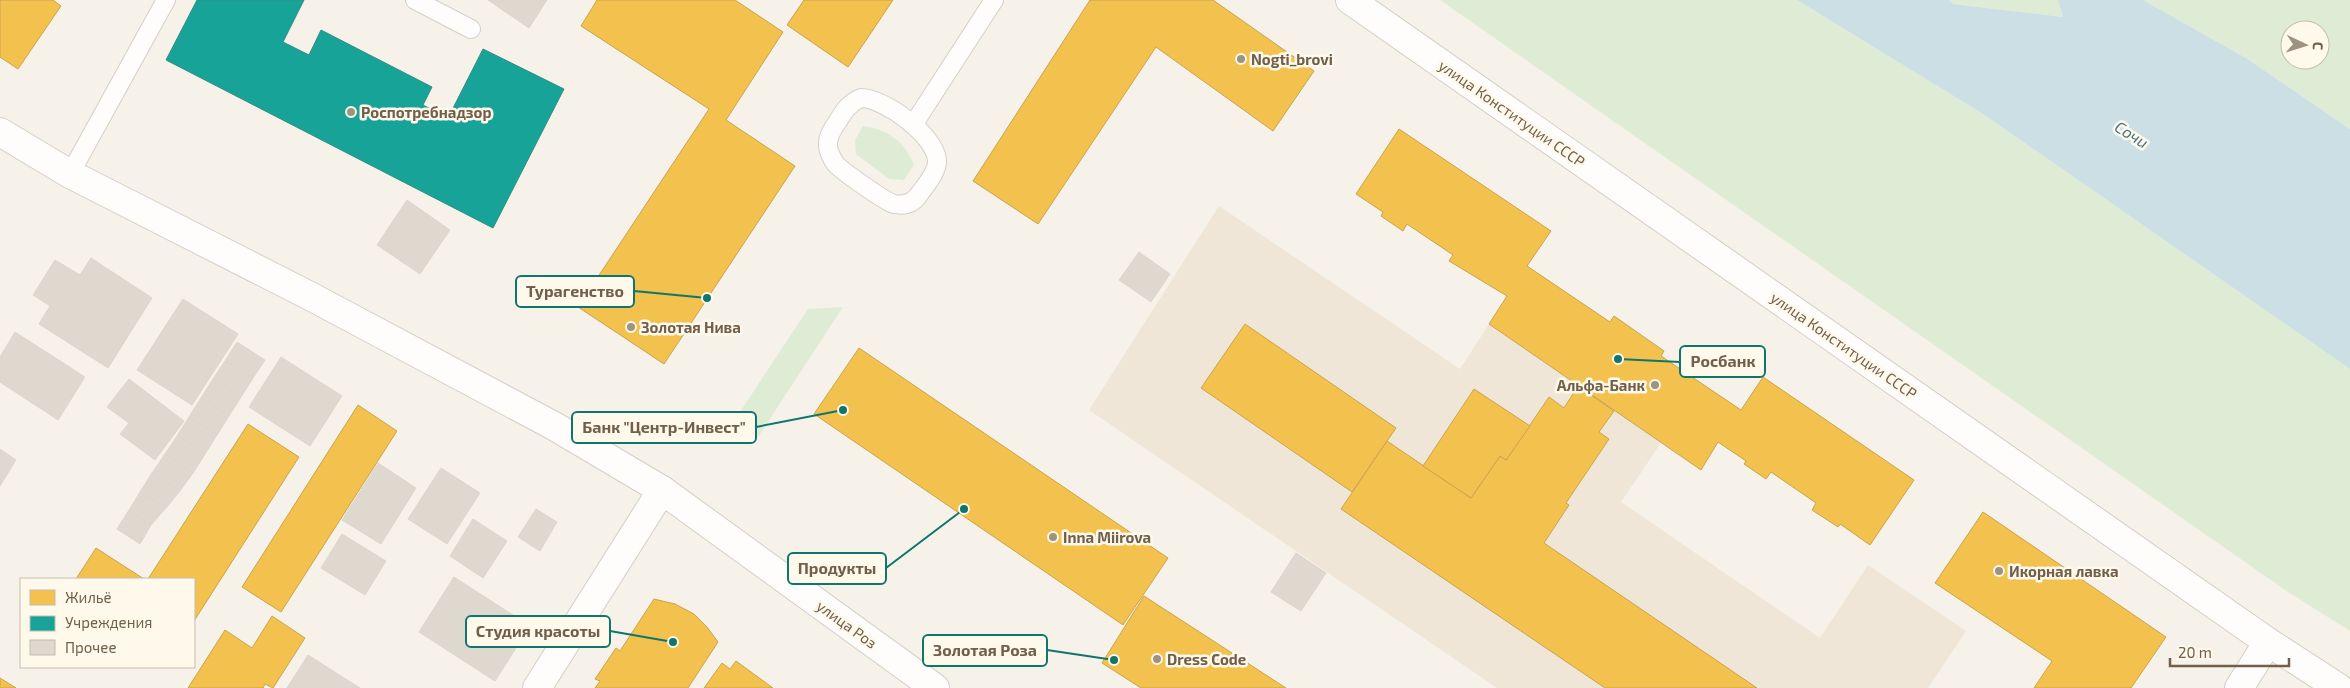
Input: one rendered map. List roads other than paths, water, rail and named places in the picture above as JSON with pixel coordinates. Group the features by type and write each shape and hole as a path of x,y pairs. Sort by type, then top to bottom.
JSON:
{"street":[{"name":"улица Конституции СССР","path":"1350,0 2268,642 2339,688"},
{"name":"улица Роз","path":"0,132 70,174 310,296 554,426 662,490 935,688"},
{"path":"538,688 662,490"},
{"path":"2239,688 2268,642"}],"lane":[{"path":"70,174 166,0"},
{"path":"416,0 471,29"},
{"path":"913,125 994,0"},
{"path":"861,98 879,102 913,125 922,132 934,150 937,161 935,169 919,196 908,204 892,204 834,163 828,146 831,133 846,108 861,98"}],"water":[{"name":"Сочи","path":"1797,0 1949,0 1953,4 2063,17 2058,0 2143,0 2246,58 2350,129 2350,369 1983,114"}],"place":[{"name":"Nogti_brovi","path":"1241,59"},
{"name":"Роспотребнадзор","path":"351,112"},
{"name":"Турагенство","path":"707,298"},
{"name":"Золотая Нива","path":"631,327"},
{"name":"Росбанк","path":"1618,359"},
{"name":"Альфа-Банк","path":"1655,385"},
{"name":"Банк \"Центр-Инвест\"","path":"843,410"},
{"name":"Продукты","path":"964,509"},
{"name":"Inna Miirova","path":"1053,537"},
{"name":"Икорная лавка","path":"1999,571"},
{"name":"Студия красоты","path":"673,642"},
{"name":"Dress Code","path":"1157,659"},
{"name":"Золотая Роза","path":"1114,660"}]}
